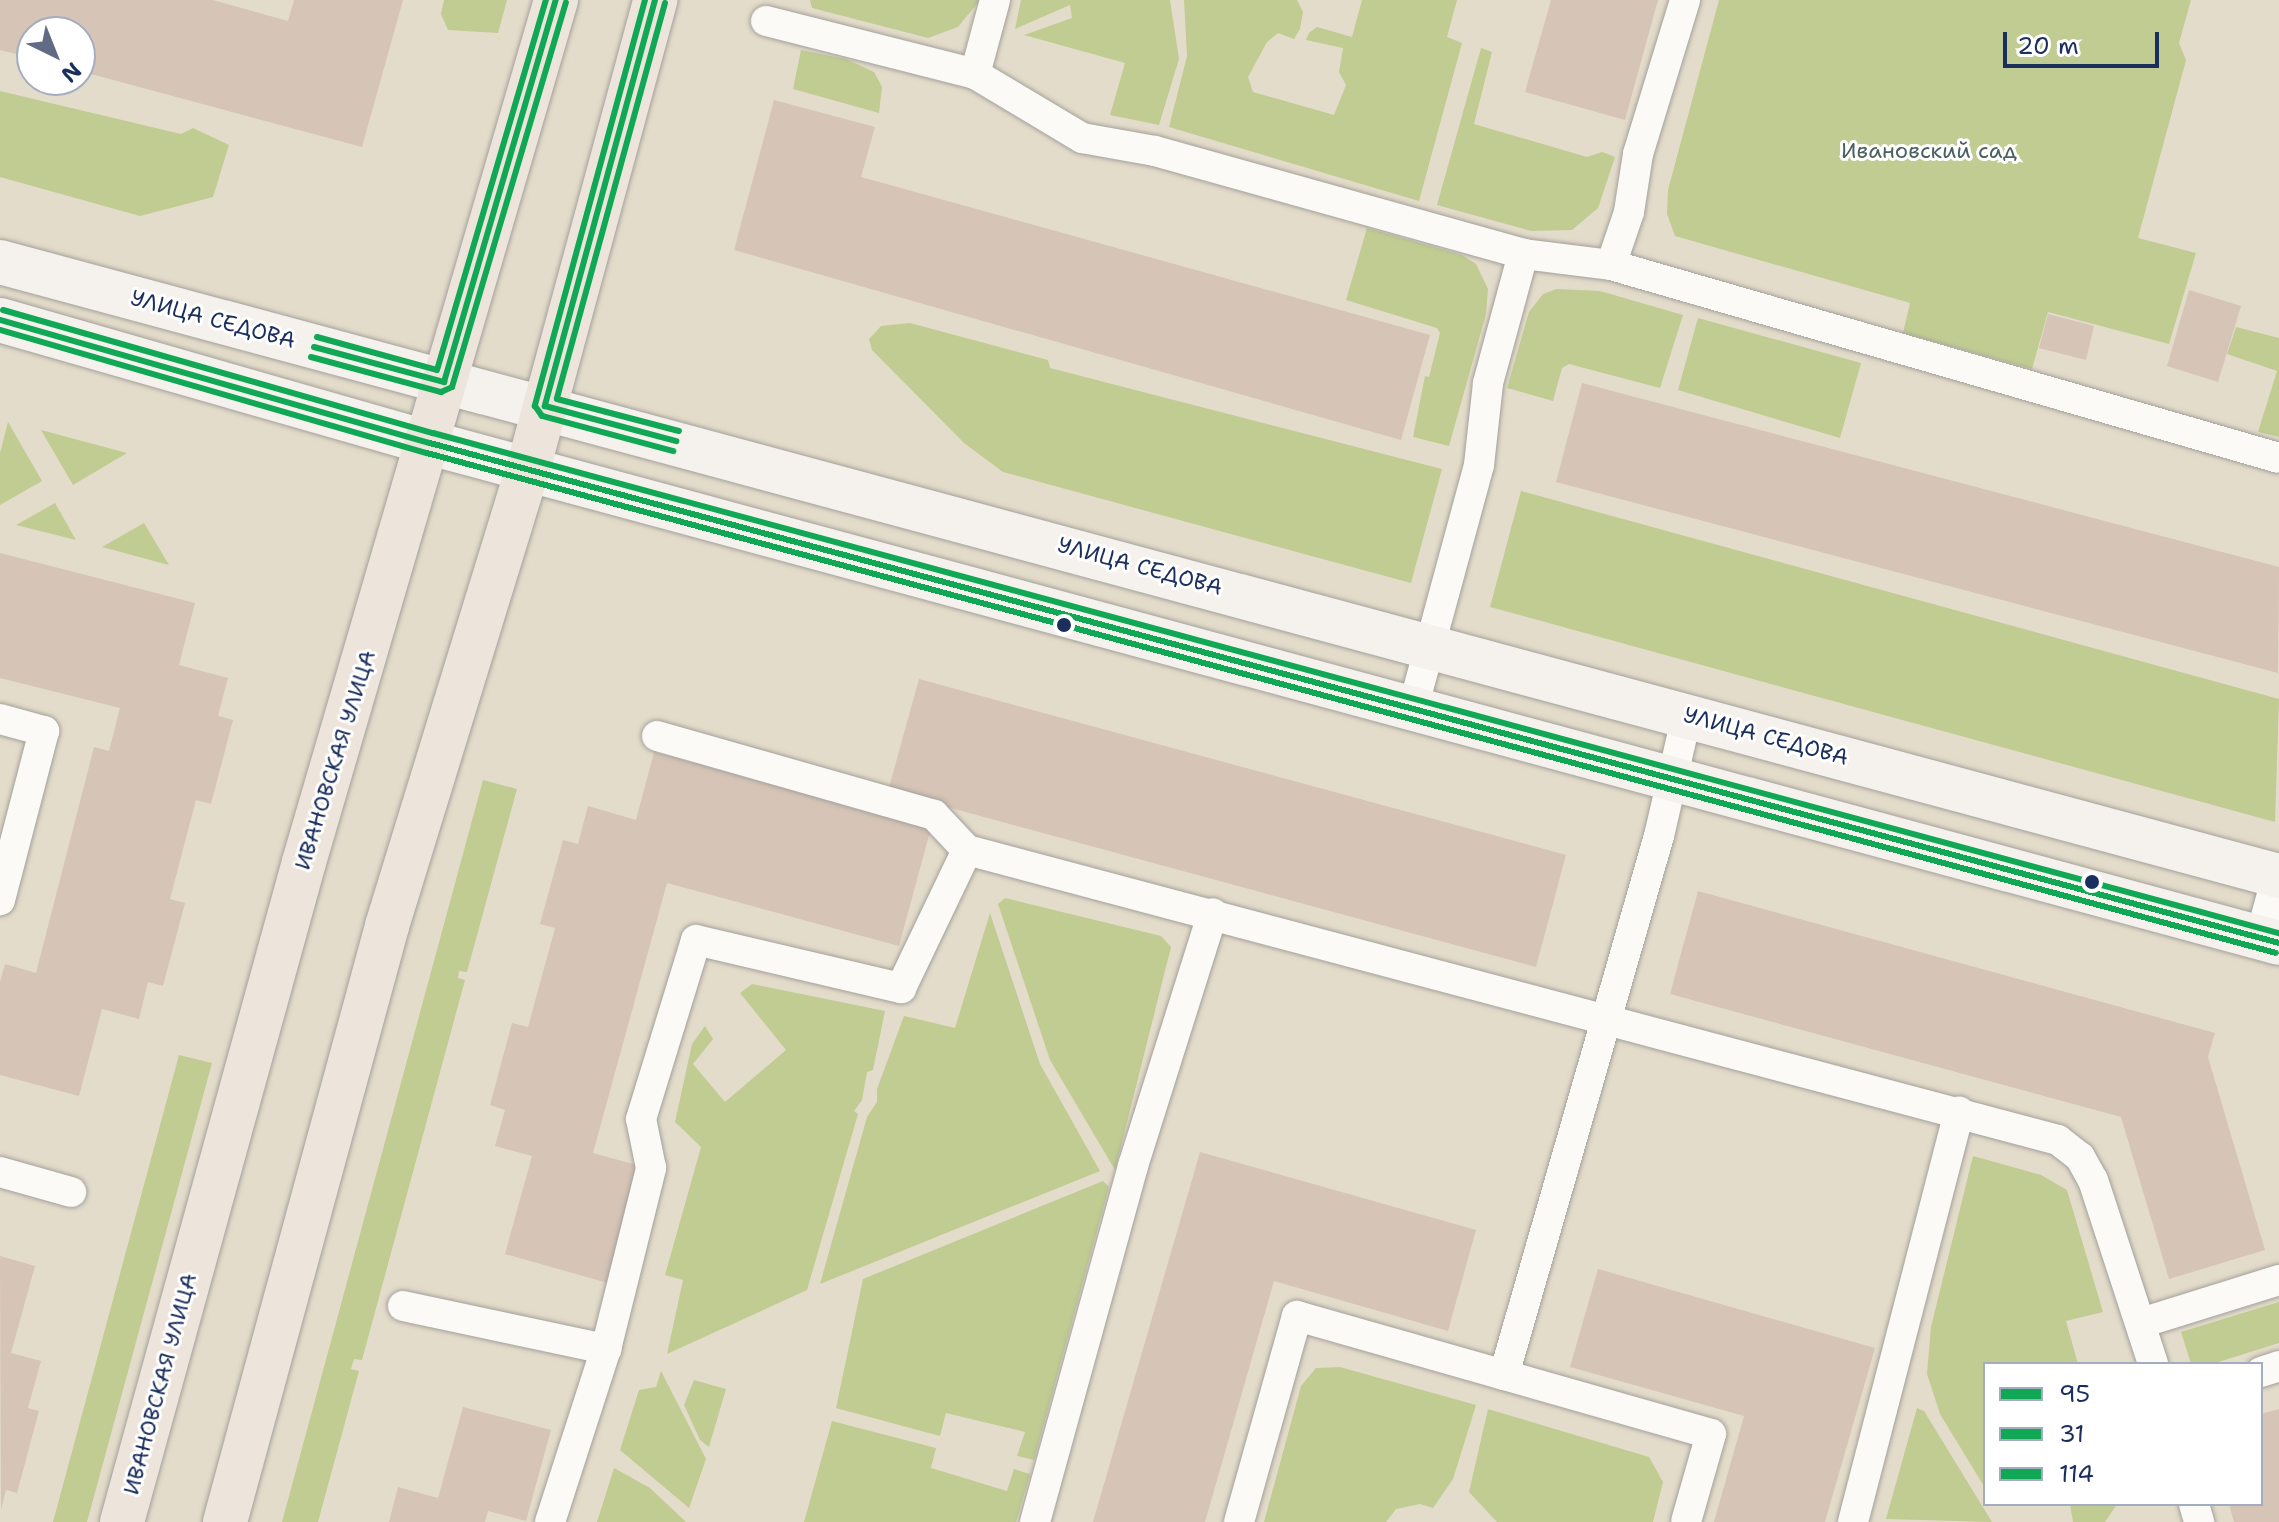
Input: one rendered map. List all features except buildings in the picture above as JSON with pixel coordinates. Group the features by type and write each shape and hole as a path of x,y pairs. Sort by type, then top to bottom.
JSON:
{"main road":[{"name":"ИВАНОВСКАЯ УЛИЦА","path":"122,1522 304,862 430,443 444,382 556,0"},
{"path":"225,1522 387,926 528,469 655,0"},
{"name":"УЛИЦА СЕДОВА","path":"0,262 1432,644 2278,874"},
{"path":"0,320 430,443 2270,941"}],"lane":[{"path":"975,74 995,0"},
{"path":"1611,265 1629,212 1638,154 1685,0"},
{"path":"766,21 975,74 1082,138 1155,151 1523,254 1611,265 2279,458"},
{"path":"1413,708 1479,465 1488,383 1523,254"},
{"path":"1504,1375 1659,836 1669,778 1687,715"},
{"path":"0,719 44,731 0,900"},
{"path":"657,736 934,815 967,850 2046,1135 2080,1157 2093,1180 2152,1362"},
{"path":"550,1522 606,1349 651,1168 641,1119 696,940 901,988 967,850"},
{"path":"2270,941 2278,874"},
{"path":"1035,1522 1133,1166 1213,913"},
{"path":"1853,1522 1959,1111"},
{"path":"0,1172 71,1192"},
{"path":"2141,1323 2279,1280"},
{"path":"403,1306 606,1349"},
{"path":"1239,1522 1297,1316 1711,1434 1686,1522"}],"green space":[{"path":"444,0 507,0 498,33 448,30 441,14"},
{"path":"810,0 980,0 958,27 928,38 812,8"},
{"path":"1021,0 1170,0 1179,59 1159,125 1110,115 1125,63 1024,35 1072,18 1070,5 1015,29"},
{"path":"1184,0 1297,0 1303,12 1300,29 1294,39 1278,33 1267,42 1248,77 1253,92 1334,115 1346,85 1339,72 1343,48 1306,40 1309,33 1317,27 1352,37 1362,0 1457,0 1447,37 1462,43 1419,201 1169,127 1187,56"},
{"name":"Ивановский сад","path":"1719,0 2191,0 2179,43 2186,60 2138,238 2196,253 2169,344 2048,312 2032,369 1903,333 1910,303 1675,236 1667,214 1668,190"},
{"path":"1481,48 1492,52 1474,124 1587,157 1602,152 1615,157 1598,208 1572,230 1531,231 1437,205"},
{"path":"801,50 846,59 874,72 882,87 879,113 793,89"},
{"path":"0,91 181,134 193,128 229,145 213,197 140,216 0,177"},
{"path":"1367,228 1462,255 1476,264 1488,289 1486,314 1449,446 1413,437 1425,376 1429,377 1440,333 1437,328 1346,300"},
{"path":"1557,289 1600,291 1683,315 1660,388 1569,364 1562,368 1553,401 1507,388 1529,312 1543,294"},
{"path":"1698,318 1861,363 1840,438 1678,390"},
{"path":"910,323 1048,360 1050,368 1442,469 1411,583 1003,472 964,443 872,350 869,339 881,326"},
{"path":"2236,327 2279,338 2279,437 2258,432 2277,371 2227,354"},
{"path":"8,422 42,481 0,505 0,453"},
{"path":"41,430 127,453 73,485"},
{"path":"1521,491 2279,699 2275,822 1490,607"},
{"path":"55,503 76,540 16,525"},
{"path":"144,523 169,565 102,547"},
{"path":"483,780 517,789 467,972 459,971 458,978 465,980 362,1360 354,1359 351,1369 359,1371 318,1522 282,1522"},
{"path":"1005,898 1161,936 1171,947 1115,1170 1050,1060 998,904"},
{"path":"990,913 1040,1064 1100,1171 820,1284 867,1117 877,1102 877,1089 904,1016 955,1028"},
{"path":"752,984 885,1011 873,1070 867,1072 862,1100 854,1111 858,1114 807,1290 667,1354 683,1280 665,1275 701,1147 675,1122 692,1044 705,1026 713,1039 693,1064 725,1102 786,1050 740,993"},
{"path":"179,1055 212,1063 87,1522 53,1522"},
{"path":"1973,1156 2041,1175 2067,1190 2103,1312 2066,1321 2077,1362 1983,1362 1983,1485 1940,1414 1927,1374 1931,1327"},
{"path":"1103,1181 1109,1187 1034,1460 1017,1456 1025,1432 946,1413 940,1436 836,1408 863,1279"},
{"path":"2279,1302 2279,1343 2218,1362 2190,1362 2181,1332"},
{"path":"1340,1367 1476,1405 1453,1479 1433,1508 1420,1504 1396,1509 1386,1522 1264,1522 1301,1386 1316,1368"},
{"path":"661,1371 706,1459 689,1508 620,1450 639,1390 656,1387"},
{"path":"694,1380 726,1389 709,1447 700,1440 684,1405"},
{"path":"1917,1408 1924,1411 1992,1522 1886,1519"},
{"path":"1488,1409 1649,1457 1663,1482 1653,1522 1497,1522 1469,1492"},
{"path":"832,1421 936,1448 931,1468 1007,1491 1014,1469 1030,1474 1016,1522 804,1522"},
{"path":"614,1468 650,1488 686,1522 597,1522"},
{"path":"2070,1506 2116,1506 2105,1522 2073,1522"}],"transit line":[{"name":"114","path":"317,337 437,370 546,0"},
{"name":"95","path":"314,347 444,382 556,0"},
{"name":"31","path":"645,0 535,406 542,416 673,451"},
{"name":"95","path":"655,0 545,406 676,441"},
{"name":"31","path":"311,357 441,392 452,387 566,3"},
{"name":"114","path":"665,3 557,399 679,431"},
{"name":"114","path":"3,310 433,433 2279,933"},
{"name":"95","path":"0,320 430,443 2279,943"},
{"name":"31","path":"0,330 427,453 2276,953"}]}
